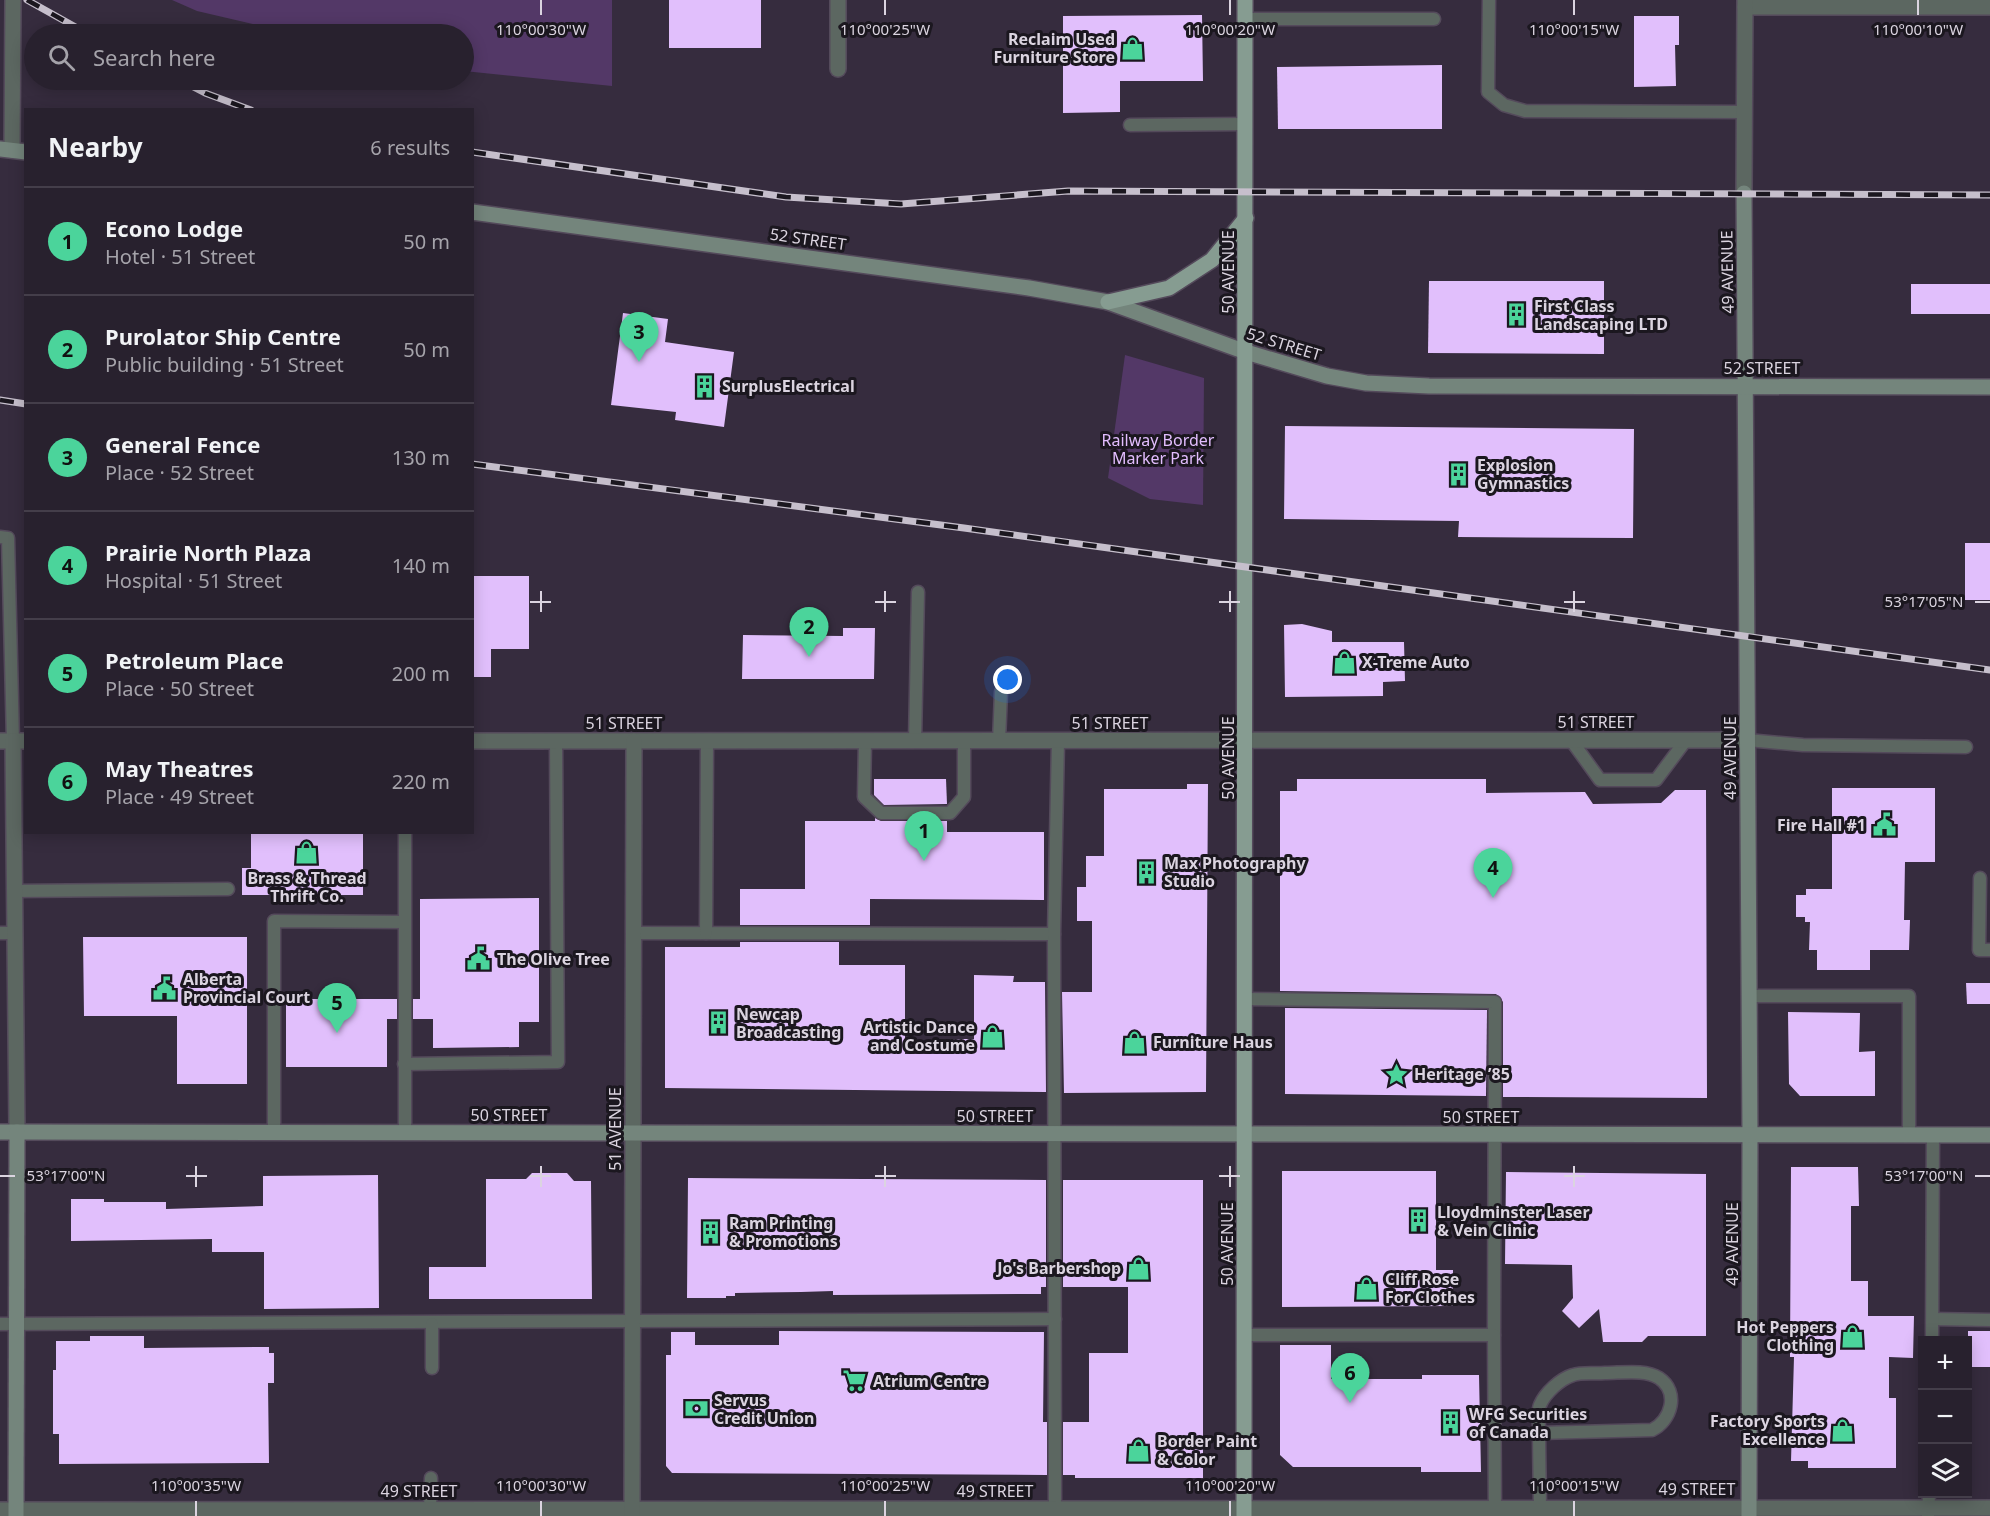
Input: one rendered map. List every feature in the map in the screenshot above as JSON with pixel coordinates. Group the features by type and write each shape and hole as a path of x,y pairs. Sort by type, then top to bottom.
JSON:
{"main road":[{"name":"50 AVENUE","path":"1244,1512 1245,0"},
{"path":"1108,302 1169,288 1212,260 1246,218"}],"street":[{"path":"13,0 13,150"},
{"path":"838,0 838,69"},
{"path":"1745,4 1933,3 1990,7"},
{"name":"49 AVENUE","path":"1745,4 1744,193 1750,1135 1749,1512"},
{"name":"52 STREET","path":"474,212 1029,288 1108,302 1246,352 1327,376 1396,386 1990,387"},
{"name":"51 STREET","path":"474,741 1748,740"},
{"path":"13,741 20,814 15,891 8,933 17,1132 16,1513"},
{"name":"51 AVENUE","path":"632,1513 634,741"},
{"name":"50 STREET","path":"0,1132 1990,1135"},
{"name":"49 STREET","path":"0,1510 16,1513 361,1513 430,1509 632,1513 1749,1512 1929,1506 1990,1508"}],"lane":[{"path":"1489,0 1488,92 1504,105 1525,111 1744,112"},
{"path":"1245,19 1434,19"},
{"path":"1130,125 1245,124"},
{"path":"0,537 8,538 13,741"},
{"path":"915,741 918,592"},
{"path":"999,741 1001,692"},
{"path":"1571,740 1600,780 1656,780 1686,740"},
{"path":"1748,740 1803,745 1966,747"},
{"path":"404,1064 558,1062 556,741"},
{"path":"706,741 706,933"},
{"path":"866,741 864,797 881,813 950,813 964,797 964,741"},
{"path":"1055,1512 1054,934 1058,741"},
{"path":"405,834 405,1133"},
{"path":"1980,878 1979,950 1990,950"},
{"path":"15,891 228,889"},
{"path":"274,1133 274,921 404,922"},
{"path":"633,933 1054,934"},
{"path":"1749,996 1909,996 1909,1135"},
{"path":"1245,999 1495,1002 1495,1512"},
{"path":"1932,1336 1933,1135"},
{"path":"1933,1319 1990,1320"},
{"path":"0,1324 1055,1320"},
{"path":"432,1324 432,1368"},
{"path":"1245,1335 1494,1335"},
{"path":"1539,1433 1652,1430 1662,1425 1669,1413 1671,1403 1669,1390 1663,1380 1651,1373 1573,1375 1554,1385 1539,1406 1539,1433 1540,1512"},
{"path":"430,1478 430,1509"}],"green space":[{"path":"172,0 612,0 612,86 474,72 474,24 252,24 197,11"},
{"name":"Railway Border Marker Park","path":"1125,355 1204,378 1203,505 1150,499 1108,478"}],"building":[{"path":"669,0 761,0 761,48 669,48"},
{"name":"Reclaim Used Furniture Store","path":"1202,15 1203,81 1120,81 1120,112 1063,113 1063,16"},
{"path":"1634,16 1679,16 1679,45 1675,45 1676,86 1634,87"},
{"path":"1442,65 1442,129 1278,129 1277,67"},
{"name":"First Class Landscaping LTD","path":"1429,281 1604,281 1604,354 1428,353"},
{"path":"1911,284 1990,284 1990,314 1911,314"},
{"path":"623,313 668,319 665,342 734,352 724,427 675,420 676,412 611,405"},
{"name":"Explosion Gymnastics","path":"1285,426 1634,429 1633,538 1458,537 1459,521 1284,519"},
{"path":"1965,543 1990,543 1990,600 1965,600"},
{"path":"474,576 529,576 529,649 491,649 491,677 474,677"},
{"name":"X-Treme Auto","path":"1302,624 1332,631 1332,642 1404,642 1405,681 1383,682 1383,696 1285,697 1284,625"},
{"path":"843,628 875,628 874,679 742,679 743,635 843,636"},
{"path":"874,779 946,779 947,804 884,805 874,795"},
{"path":"1297,779 1486,779 1486,793 1585,792 1593,804 1661,803 1675,790 1706,790 1707,1098 1503,1097 1503,1002 1496,994 1280,991 1280,791 1297,791"},
{"path":"1187,784 1208,784 1206,1092 1064,1093 1062,992 1092,992 1092,921 1077,921 1077,887 1086,887 1086,856 1104,856 1104,789 1187,789"},
{"path":"1832,788 1935,788 1935,862 1905,862 1904,920 1910,920 1909,950 1870,950 1870,970 1817,970 1817,950 1809,950 1810,922 1805,922 1805,917 1796,917 1796,895 1806,895 1806,889 1832,889"},
{"path":"875,818 881,821 947,821 947,832 1044,832 1044,900 870,899 870,925 740,925 740,889 805,889 805,821 875,821"},
{"name":"Brass & Thread Thrift Co.","path":"251,834 363,834 363,895 242,895 242,868 251,868"},
{"name":"The Olive Tree","path":"539,898 539,1022 519,1022 519,1047 433,1048 433,1019 413,1019 413,999 420,999 420,899"},
{"name":"Alberta Provincial Court","path":"83,937 247,937 247,1084 177,1084 177,1016 84,1016"},
{"path":"740,942 839,942 839,965 905,965 905,1054 950,1054 950,1039 974,1039 974,975 1014,976 1013,982 1045,982 1046,1092 665,1088 665,947 740,947"},
{"path":"1966,983 1990,983 1990,1004 1967,1004"},
{"path":"286,999 397,999 397,1019 387,1019 387,1067 286,1067"},
{"path":"1285,1008 1487,1010 1486,1096 1285,1094"},
{"path":"1788,1012 1860,1013 1859,1052 1875,1051 1875,1096 1800,1096 1789,1084"},
{"path":"1791,1167 1858,1167 1859,1206 1851,1206 1851,1281 1868,1281 1868,1316 1914,1316 1913,1358 1889,1357 1889,1398 1896,1398 1896,1468 1808,1468 1808,1461 1791,1461 1794,1357 1790,1357"},
{"path":"1282,1171 1436,1171 1436,1270 1453,1270 1453,1306 1282,1307"},
{"path":"1506,1172 1706,1174 1706,1336 1648,1336 1642,1342 1603,1342 1599,1309 1579,1328 1562,1311 1573,1298 1572,1265 1505,1264"},
{"path":"532,1173 567,1173 574,1181 591,1181 592,1299 429,1299 429,1267 486,1267 486,1179 526,1179"},
{"path":"378,1175 379,1308 264,1309 264,1252 212,1252 212,1239 71,1241 71,1199 104,1199 104,1202 166,1202 166,1209 263,1206 263,1176"},
{"path":"688,1178 1046,1180 1046,1287 1041,1287 1041,1294 833,1295 833,1291 735,1293 735,1296 726,1296 726,1298 687,1298"},
{"path":"1063,1180 1203,1180 1203,1478 1075,1478 1075,1475 1063,1475 1063,1422 1089,1422 1089,1353 1128,1353 1128,1287 1063,1287"},
{"name":"Atrium Centre","path":"779,1331 1044,1332 1043,1422 1047,1422 1047,1475 672,1473 666,1466 666,1355 671,1355 671,1332 695,1332 695,1345 779,1345"},
{"path":"1968,1331 1990,1331 1990,1367 1972,1367 1972,1336 1968,1336"},
{"path":"90,1336 144,1336 144,1348 269,1347 269,1353 274,1353 274,1383 268,1383 269,1463 59,1464 59,1434 53,1434 53,1370 56,1370 56,1341 90,1341"},
{"path":"1280,1345 1331,1345 1331,1379 1422,1379 1422,1375 1479,1375 1481,1472 1421,1472 1421,1467 1293,1467 1280,1455"}],"railway":[{"path":"27,0 70,24"},
{"path":"199,90 246,108"},
{"path":"474,152 786,197 901,204 1068,191 1990,195"},
{"path":"0,400 24,404"},
{"path":"474,464 964,528 1990,670"}],"place":[{"name":"Reclaim Used Furniture Store","path":"1133,48"},
{"name":"First Class Landscaping LTD","path":"1516,315"},
{"name":"General Fence","path":"639,362"},
{"name":"SurplusElectrical","path":"704,386"},
{"name":"Explosion Gymnastics","path":"1459,474"},
{"name":"Purolator Ship Centre","path":"809,657"},
{"name":"X-Treme Auto","path":"1344,662"},
{"name":"Fire Hall #1","path":"1884,825"},
{"name":"Brass & Thread Thrift Co.","path":"307,853"},
{"name":"Econo Lodge","path":"924,861"},
{"name":"Max Photography Studio","path":"1146,872"},
{"name":"Prairie North Plaza","path":"1493,898"},
{"name":"The Olive Tree","path":"479,959"},
{"name":"Alberta Provincial Court","path":"165,988"},
{"name":"Newcap Broadcasting","path":"718,1023"},
{"name":"Petroleum Place","path":"337,1033"},
{"name":"Artistic Dance and Costume","path":"993,1036"},
{"name":"Furniture Haus","path":"1135,1042"},
{"name":"Heritage ’85","path":"1396,1074"},
{"name":"Lloydminster Laser & Vein Clinic","path":"1419,1221"},
{"name":"Ram Printing & Promotions","path":"711,1232"},
{"name":"Jo's Barbershop","path":"1139,1268"},
{"name":"Cliff Rose For Clothes","path":"1367,1288"},
{"name":"Hot Peppers Clothing","path":"1852,1336"},
{"name":"Atrium Centre","path":"855,1381"},
{"name":"May Theatres","path":"1350,1403"},
{"name":"Servus Credit Union","path":"696,1409"},
{"name":"WFG Securities of Canada","path":"1451,1423"},
{"name":"Factory Sports Excellence","path":"1843,1430"},
{"name":"Border Paint & Color","path":"1139,1450"}]}
